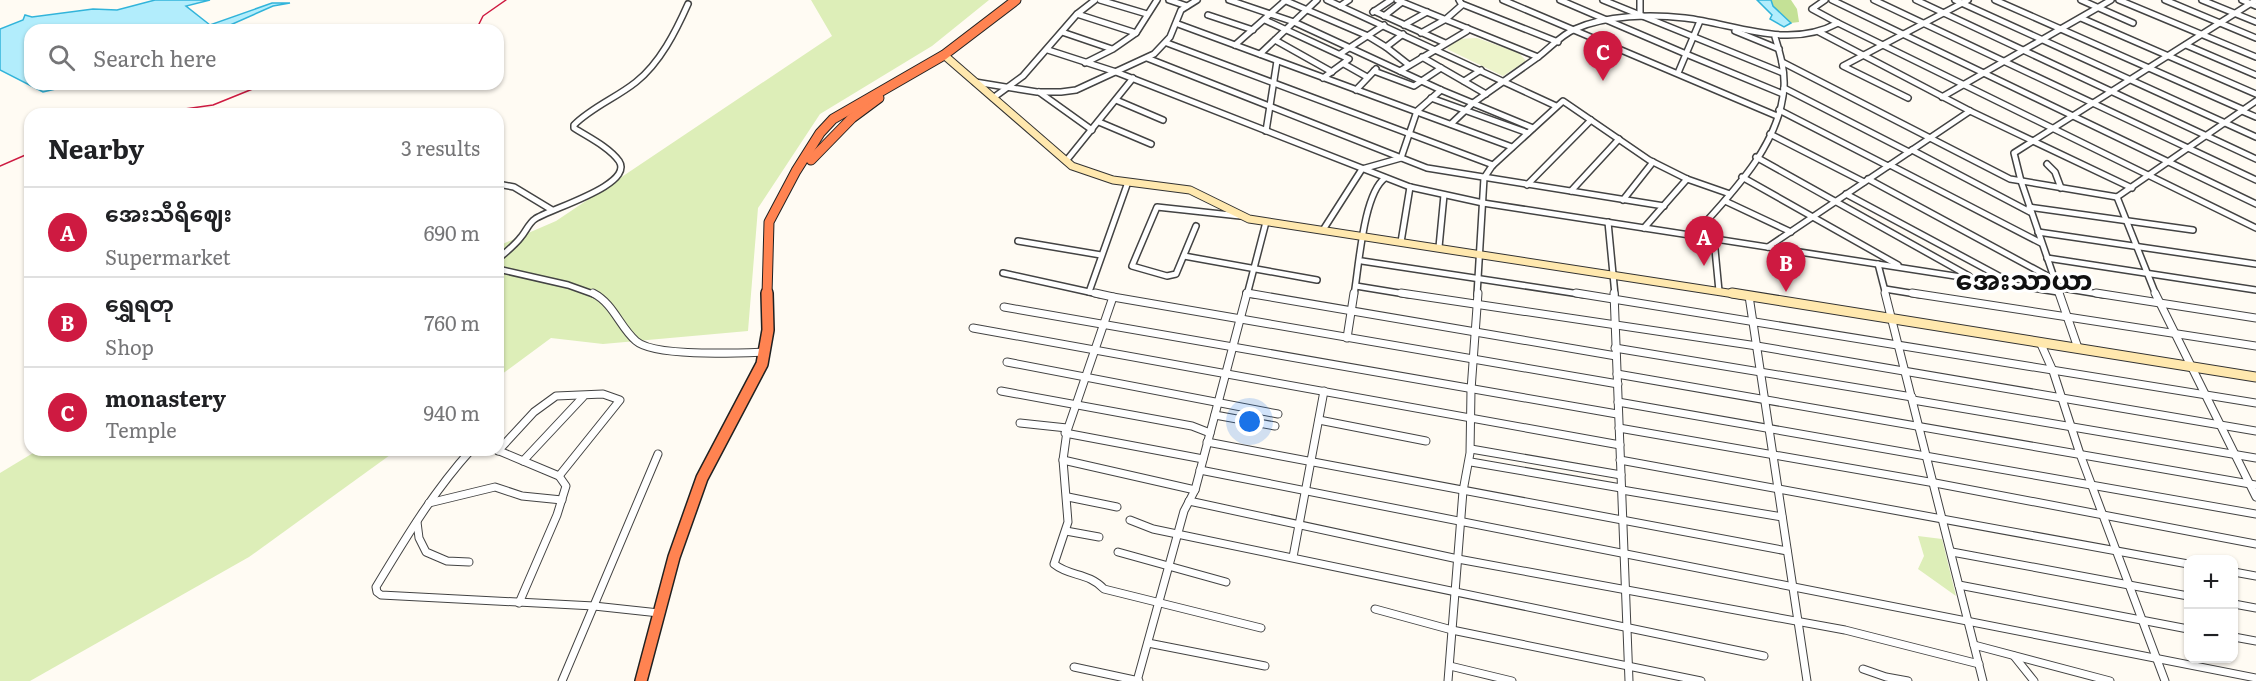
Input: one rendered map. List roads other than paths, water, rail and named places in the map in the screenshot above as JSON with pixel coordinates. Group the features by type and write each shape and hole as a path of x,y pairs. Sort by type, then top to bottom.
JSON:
{"highway":[{"path":"641,681 674,557 702,478 762,364 768,330 766,275 769,222 791,182 818,151 852,118 944,55 1016,0"}],"main road":[{"path":"944,55 1066,161 1088,174 1111,182 1179,188 1199,193 1241,216 1266,222 1481,253 2256,377"}],"street":[{"path":"993,98 1023,76 1077,14 1095,0"},
{"path":"1100,0 1147,14"},
{"path":"1085,63 1113,49 1136,33 1157,0"},
{"path":"1169,0 1186,6"},
{"path":"974,82 1037,90 1072,91 1155,55 1167,43 1178,24 1181,10 1197,0"},
{"path":"1229,0 1294,22 1530,130"},
{"path":"1235,45 1285,0 1368,36 1409,65"},
{"path":"1260,54 1317,0"},
{"path":"1327,0 1556,106"},
{"path":"1340,6 1349,0"},
{"path":"1365,17 1390,0"},
{"path":"1503,0 1778,113 1889,166 2042,244"},
{"path":"1560,0 1686,54 1784,91 2030,209 2193,230"},
{"path":"1603,0 1783,73"},
{"path":"1641,0 1642,16"},
{"path":"1825,0 1812,9 1962,86 2256,228"},
{"path":"1832,0 2256,204"},
{"path":"1874,0 2256,180"},
{"path":"1917,0 2256,159"},
{"path":"1955,0 1966,2 2129,81 2256,137"},
{"path":"1995,0 2256,117"},
{"path":"2081,0 2133,23"},
{"path":"1942,97 2111,0"},
{"path":"2119,0 2256,57"},
{"path":"2165,0 2256,38"},
{"path":"2202,0 2256,22"},
{"path":"2242,0 2254,3"},
{"path":"1384,16 1400,1 1538,57"},
{"path":"1421,33 1446,19 1462,2 1558,42"},
{"path":"1908,98 1843,66 1966,2"},
{"path":"2078,348 2013,156 2017,151 2254,3"},
{"path":"504,254 520,239 530,223 552,210 594,192 618,177 621,171 620,162 610,152 574,128 574,125 582,117 636,82 653,66 681,22 687,4"},
{"path":"1374,11 1445,43"},
{"path":"1404,25 1427,12"},
{"path":"1077,14 1136,33"},
{"path":"1208,15 1253,30"},
{"path":"1451,124 1473,103 1575,29 1642,16 1700,21 1775,36 1819,32 1838,23"},
{"path":"2081,18 2256,93"},
{"path":"1264,20 1349,59 1323,78"},
{"path":"1678,73 1700,21"},
{"path":"1178,24 1512,147"},
{"path":"1719,25 1779,49"},
{"path":"1340,54 1384,26"},
{"path":"1400,71 1467,31 1467,28"},
{"path":"1062,32 1113,49"},
{"path":"1819,32 2032,142 2132,188"},
{"path":"1386,47 1403,34"},
{"path":"1692,236 1725,201 1770,134 1784,91 1782,62 1775,36"},
{"path":"1275,40 1332,72"},
{"path":"1167,43 1493,165"},
{"path":"2186,45 2256,75"},
{"path":"1048,50 1133,78 1385,178 1444,195 1902,268 2256,318"},
{"path":"1422,57 1486,94"},
{"path":"1147,58 1427,168 1664,206"},
{"path":"1266,131 1277,61"},
{"path":"1782,62 2010,179 2117,197 2256,101"},
{"path":"1356,90 1382,63"},
{"path":"1344,64 1367,77"},
{"path":"1374,71 1413,86 1424,82 1441,68"},
{"path":"1464,81 1481,70"},
{"path":"1066,161 1133,78"},
{"path":"1037,90 1092,130"},
{"path":"1401,158 1417,111 1441,90"},
{"path":"1431,98 1530,130"},
{"path":"1116,100 1163,120"},
{"path":"1448,681 1463,491 1471,449 1469,419 1475,305 1480,280 1484,178 1493,165 1563,101 1653,162 1687,179 1730,194"},
{"path":"2244,110 2256,111"},
{"path":"1768,247 1970,111"},
{"path":"1527,185 1591,120"},
{"path":"1099,122 1151,144"},
{"path":"1770,134 2054,279"},
{"path":"1571,191 1619,139"},
{"path":"1756,157 1975,279"},
{"path":"1323,230 1362,169 1401,158"},
{"path":"1623,200 1653,162"},
{"path":"2047,164 2055,172 2061,188"},
{"path":"1742,177 1902,268"},
{"path":"1347,338 1372,199 1378,183 1385,178"},
{"path":"1644,228 1687,179"},
{"path":"1089,292 1128,182"},
{"path":"504,185 514,187 552,210"},
{"path":"1401,242 1410,187"},
{"path":"1846,194 2016,285"},
{"path":"1439,247 1444,195"},
{"path":"2117,197 2173,333 2193,367 2235,454 2253,484 2256,497"},
{"path":"1725,201 1791,232"},
{"path":"1196,226 1176,274 1171,276 1135,269 1132,266 1156,207 1241,216"},
{"path":"1074,668 1138,681 1178,533 1195,490 1266,222"},
{"path":"1608,222 1615,299 1617,414 1629,681"},
{"path":"2038,232 2256,264"},
{"path":"1714,239 1719,291"},
{"path":"1018,241 1101,255"},
{"path":"1184,256 1317,280"},
{"path":"2047,258 2256,290"},
{"path":"1362,261 1615,299 2256,403"},
{"path":"1878,264 1890,318 1928,455 1983,681"},
{"path":"504,270 595,294 612,308 634,341 641,345 696,354 764,352"},
{"path":"1002,273 1113,297 1618,384"},
{"path":"1356,286 1757,346 2256,431"},
{"path":"1885,289 2256,346"},
{"path":"1246,293 1616,356"},
{"path":"1749,296 1806,681"},
{"path":"1113,297 1084,375 1062,447 1068,497 1066,531 1054,564 1058,568 1090,575 1104,588 1158,604 1261,628"},
{"path":"1004,307 1617,414"},
{"path":"974,328 1620,445"},
{"path":"2040,341 2053,371 2080,454 2165,681"},
{"path":"1615,348 2256,458"},
{"path":"1007,362 1278,414"},
{"path":"1617,374 2253,484"},
{"path":"1001,390 1192,426 1210,433"},
{"path":"1293,557 1324,391"},
{"path":"504,444 553,398 561,395 583,396 600,393 620,400 619,405 559,476"},
{"path":"523,461 583,396"},
{"path":"1618,402 2256,514"},
{"path":"1215,415 1275,426"},
{"path":"1319,420 1426,441"},
{"path":"1020,423 1066,430 1203,459"},
{"path":"1619,428 1935,483 2256,544"},
{"path":"1207,442 1787,551"},
{"path":"1471,449 1621,475"},
{"path":"504,453 559,476 566,486 519,603"},
{"path":"562,681 658,454"},
{"path":"465,456 417,521 376,587 377,592 381,595 594,606 659,613"},
{"path":"1064,460 1195,490"},
{"path":"1620,460 2184,563"},
{"path":"1470,462 1782,518"},
{"path":"1200,470 2256,678"},
{"path":"429,503 495,488 522,496 562,500"},
{"path":"1068,497 1117,507"},
{"path":"1189,501 1458,559 1845,630 1978,664"},
{"path":"1130,520 1153,529 1764,656"},
{"path":"417,521 421,544 426,552 447,561 469,562"},
{"path":"1066,531 1099,537"},
{"path":"1118,552 1226,582"},
{"path":"1952,552 2184,595"},
{"path":"2238,573 2256,576"},
{"path":"1959,585 2184,627"},
{"path":"2238,605 2256,608"},
{"path":"1375,609 1452,630 1701,681"},
{"path":"2238,638 2256,641"},
{"path":"1148,643 1265,666"},
{"path":"1974,645 2110,681"},
{"path":"2013,656 2034,681"},
{"path":"1450,666 1512,681"},
{"path":"1863,669 1886,677 1908,681"}],"water":[{"path":"155,0 210,0 186,6 209,24 24,24 24,82 0,70 0,29 23,20 25,15 32,17 93,9 117,10"},
{"path":"1757,0 1771,0 1773,6 1791,23 1784,27 1770,19 1772,15"},
{"path":"272,3 290,3 273,6 232,24 213,24"}],"railway":[{"path":"479,24 483,16 506,0"},
{"path":"192,108 213,105 250,90"},
{"path":"0,166 24,156"}],"place":[{"name":"monastery","path":"1603,81"},
{"name":"အေးသီရိဈေး","path":"1704,266"},
{"name":"ရွှေရတု","path":"1786,292"}],"district":[{"name":"အေးသာယာ","path":"2024,281"}]}
